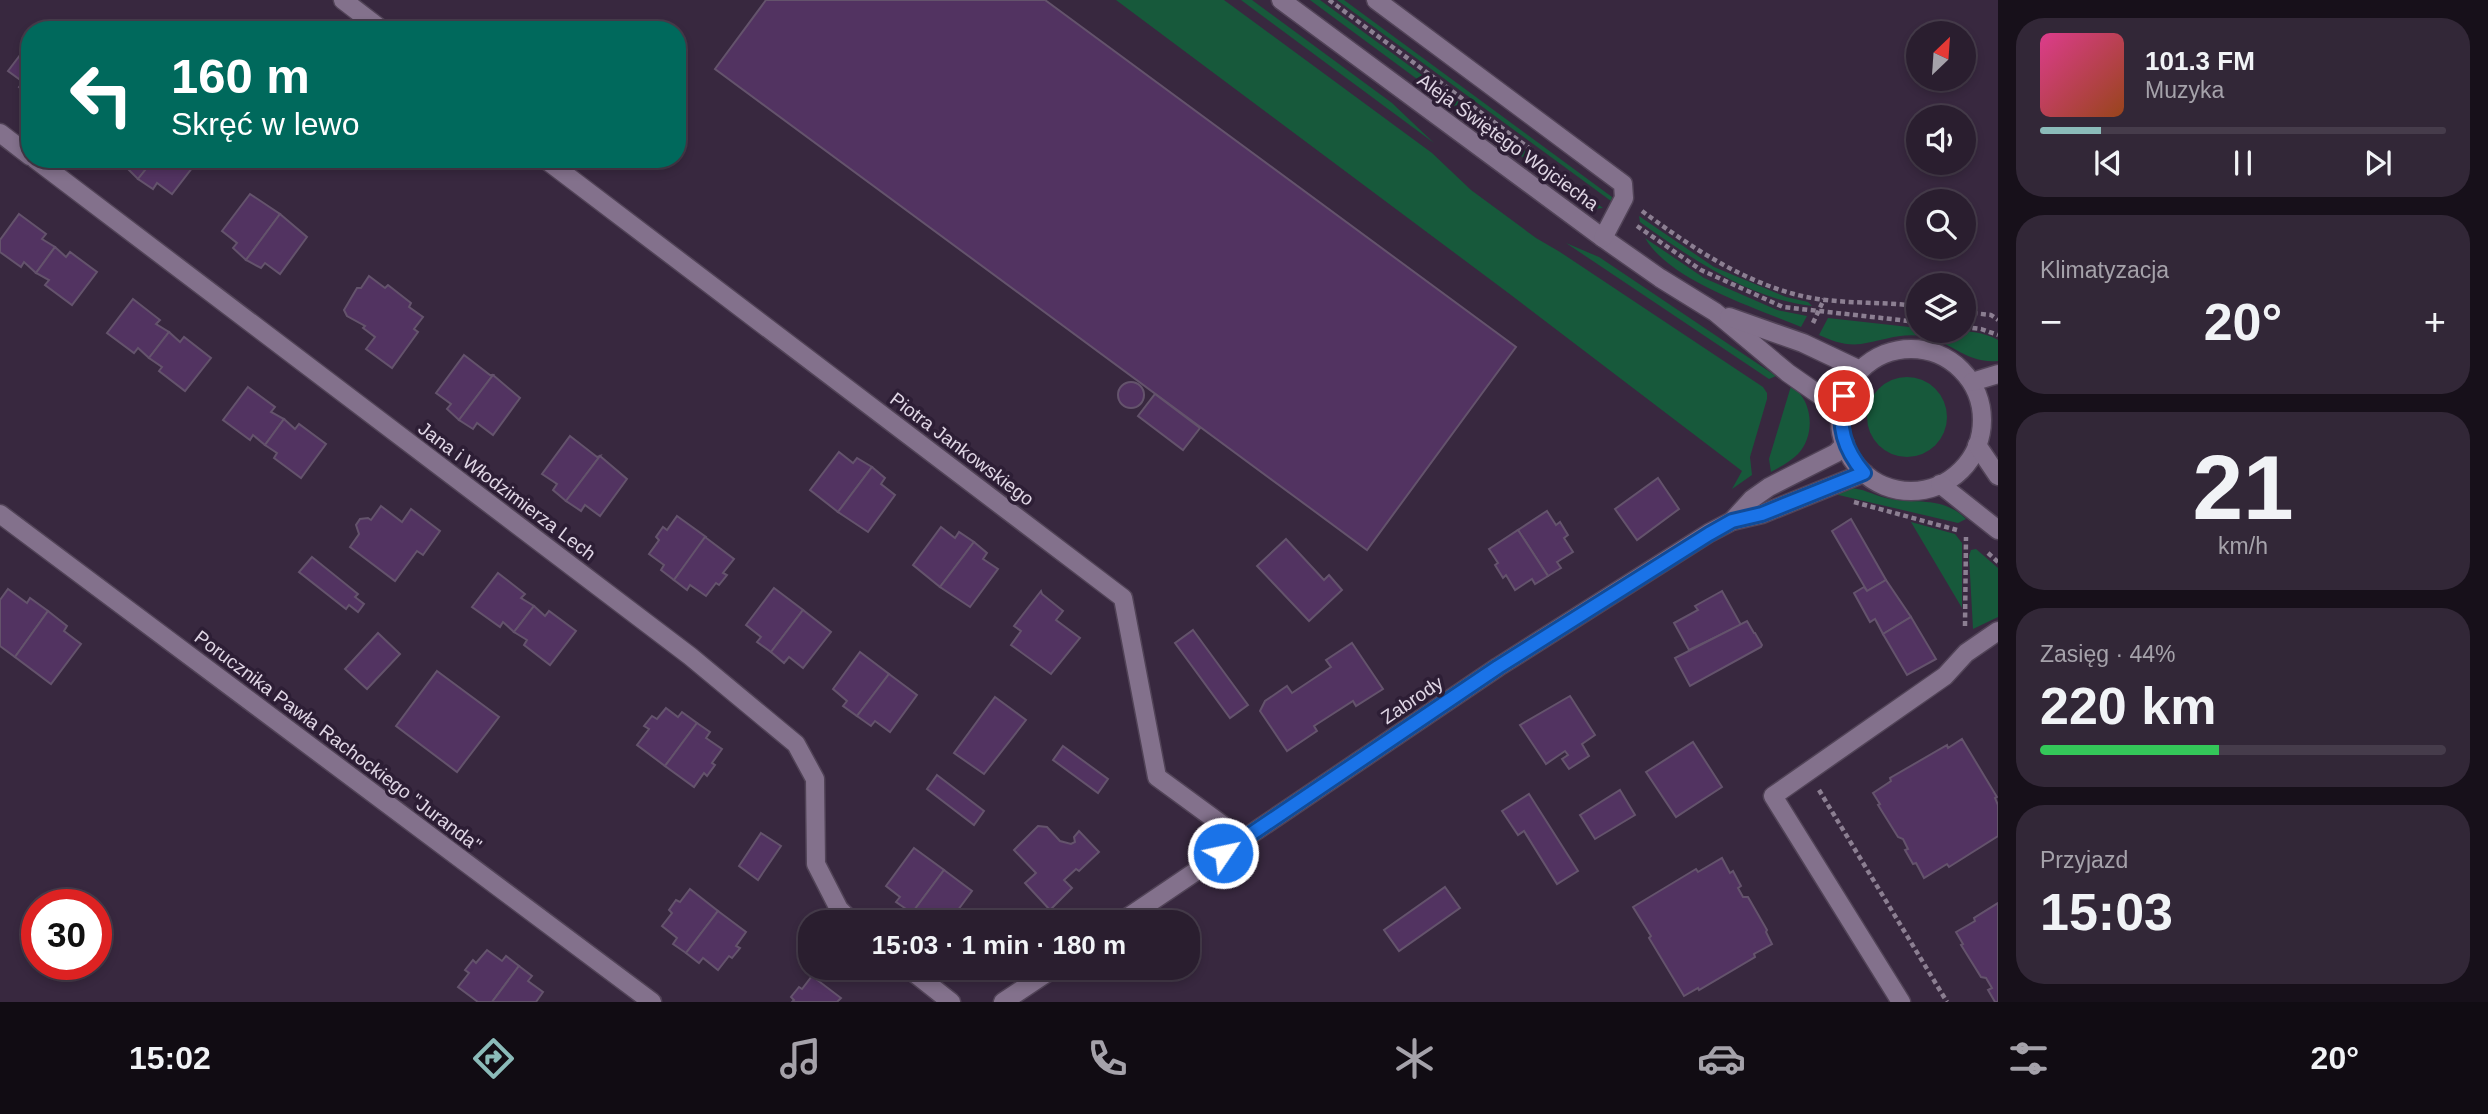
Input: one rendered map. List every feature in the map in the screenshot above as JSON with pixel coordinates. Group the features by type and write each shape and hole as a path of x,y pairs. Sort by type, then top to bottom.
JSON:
{"street":[{"path":"343,0 370,21"},
{"name":"Aleja Świętego Wojciecha","path":"1281,0 1603,238 1715,312 1788,373 1841,410"},
{"path":"1376,0 1623,184 1624,198 1603,238"},
{"path":"0,133 21,149"},
{"name":"Jana i Włodzimierza Lech","path":"47,168 690,656 796,744 815,779 816,864 840,910"},
{"name":"Piotra Jankowskiego","path":"557,168 1123,598 1157,777 1243,840"},
{"name":"Aleja Świętego Wojciecha","path":"1715,312 1803,344 1860,370"},
{"path":"1919,349 1939,354 1958,366 1972,382 1981,406 1990,415 1978,446 1969,461 1956,474 1940,484 1921,490 1901,490 1881,484 1864,473 1853,460 1845,444 1841,410 1851,383 1860,370 1877,358 1897,350 1919,349"},
{"path":"1972,382 1998,374"},
{"name":"Zabrody","path":"1139,910 1498,667 1732,521 1752,499 1769,487 1836,453 1845,444"},
{"path":"1978,446 1998,476"},
{"name":"Zabrody","path":"1732,521 1762,514 1864,473"},
{"path":"1940,484 1998,530"},
{"name":"Porucznika Pawła Rachockiego \"Juranda\"","path":"0,514 652,1002"},
{"path":"1901,1002 1773,796 1945,676 1970,650 1998,631"},
{"path":"923,980 951,1002"},
{"path":"1003,1002 1036,980"}],"path":[{"path":"1976,313 1991,315 1998,320"},
{"path":"1976,328 1998,335"},
{"path":"1843,500 1966,533 1974,540"},
{"path":"1966,533 1965,627 1970,650"},
{"path":"1981,548 1998,562"},
{"path":"1959,630 1965,627"},
{"path":"1815,783 1947,1002"}],"green space":[{"path":"1116,0 1224,0 1432,153 1471,190 1536,238 1763,387 1767,399 1750,457 1752,475 1732,489 1742,471"},
{"path":"1241,0 1252,0 1392,103 1434,143"},
{"path":"1310,0 1320,0 1603,208 1593,209"},
{"path":"1337,0 1344,0 1612,197 1611,201"},
{"path":"1639,216 1714,267 1786,297 1808,302 1812,306 1766,295 1722,275 1640,222"},
{"path":"1645,238 1704,278 1777,310 1807,316 1801,327 1716,292 1674,267 1657,253"},
{"path":"1566,243 1599,257 1776,376 1769,379"},
{"path":"1828,318 1906,327 1906,335 1861,344 1839,342 1819,335"},
{"path":"1976,333 1998,340 1998,361 1986,361 1943,343 1976,343"},
{"path":"1907,377 1922,380 1935,389 1944,402 1947,417 1944,432 1935,445 1922,454 1907,457 1892,454 1879,445 1870,432 1867,417 1870,402 1879,389 1892,380"},
{"path":"1791,386 1804,399 1808,408 1808,437 1798,454 1771,472 1769,459"},
{"path":"1848,488 1897,500 1938,504 1957,511 1966,519 1958,523 1830,493"},
{"path":"1911,522 1955,534 1962,543 1962,608"},
{"path":"1976,549 1998,568 1998,617 1973,629 1969,556 1971,550"}],"building":[{"path":"766,0 1045,0 1516,347 1367,550 715,69"},
{"path":"21,54 21,81 8,71"},
{"path":"127,168 147,168 138,179"},
{"path":"147,168 192,168 172,194 157,183 153,189 138,179"},
{"path":"250,194 280,214 246,260 233,248 237,243 222,231"},
{"path":"19,214 46,234 42,239 55,247 36,273 24,262 21,267 0,252 0,240"},
{"path":"280,214 307,237 280,274 265,263 261,268 246,260"},
{"path":"55,247 66,257 70,252 97,272 72,305 45,285 49,280 36,273"},
{"path":"369,276 385,288 388,285 411,303 409,307 423,317 414,329 418,332 392,368 366,349 375,337 363,328 365,326 347,316 344,310 357,288 361,288"},
{"path":"133,299 160,320 156,324 169,332 149,358 138,348 134,353 107,333"},
{"path":"169,332 180,342 184,337 211,358 185,391 159,371 162,367 149,358"},
{"path":"464,355 493,375 459,420 447,409 451,404 436,393"},
{"path":"493,375 520,398 493,435 477,423 473,429 459,420"},
{"path":"1131,382 1140,386 1144,395 1140,404 1131,408 1122,404 1118,395 1122,386"},
{"path":"248,387 275,407 271,412 284,419 265,445 253,435 250,440 223,420"},
{"path":"1155,394 1200,428 1183,450 1138,416"},
{"path":"284,419 295,429 299,424 326,444 301,478 274,458 277,453 265,445"},
{"path":"570,436 597,457 600,456 566,501 553,490 557,484 542,474"},
{"path":"839,452 853,463 857,458 872,467 838,512 810,490"},
{"path":"600,456 627,479 600,516 585,505 581,511 566,501"},
{"path":"872,467 885,478 881,484 895,495 868,532 838,512"},
{"path":"1658,478 1679,509 1637,540 1615,509"},
{"path":"381,506 402,522 411,509 440,531 423,555 417,551 395,581 350,547 359,534 356,525 360,519 371,520"},
{"path":"1547,511 1556,525 1560,522 1568,535 1564,538 1573,552 1557,562 1561,568 1548,576 1518,530"},
{"path":"677,516 706,537 674,580 661,570 664,565 649,554 659,540 656,537 663,527 667,530"},
{"path":"1851,519 1886,580 1867,591 1832,531"},
{"path":"941,527 955,538 959,532 974,542 940,587 913,565"},
{"path":"1518,530 1548,576 1535,584 1532,579 1515,590 1506,575 1503,578 1489,549"},
{"path":"705,537 734,559 723,573 727,575 719,585 716,583 706,596 690,585 687,590 674,580"},
{"path":"1286,539 1324,580 1329,575 1342,590 1309,621 1257,566"},
{"path":"974,542 987,553 983,559 998,569 970,607 940,587"},
{"path":"312,557 358,594 355,597 364,604 358,612 349,605 346,609 299,572"},
{"path":"498,573 525,594 521,598 534,606 514,632 503,622 500,627 472,607"},
{"path":"1886,580 1911,617 1883,634 1875,619 1870,622 1854,593 1864,587 1867,591"},
{"path":"774,588 803,610 771,652 757,642 761,637 746,625"},
{"path":"8,589 27,603 30,598 48,611 15,657 0,646 0,600"},
{"path":"1041,591 1063,611 1056,620 1080,638 1051,674 1011,645 1021,631 1014,626"},
{"path":"1722,591 1741,625 1689,650 1674,623 1698,610 1695,606"},
{"path":"534,606 545,616 549,611 576,631 550,665 524,645 527,640 514,632"},
{"path":"803,610 831,632 803,668 789,657 784,663 771,652"},
{"path":"48,611 67,626 64,631 81,644 51,684 15,657"},
{"path":"1911,617 1936,659 1907,675 1883,634"},
{"path":"1747,621 1761,647 1690,686 1675,658"},
{"path":"1193,630 1248,705 1230,718 1175,643"},
{"path":"378,633 400,654 367,689 345,669"},
{"path":"1352,643 1383,689 1356,706 1353,701 1314,726 1317,731 1287,751 1260,711 1265,701 1287,686 1292,693 1331,667 1326,660"},
{"path":"860,652 889,674 857,716 843,706 847,701 833,689"},
{"path":"437,671 499,717 457,772 396,726"},
{"path":"889,674 917,695 890,732 875,721 871,726 857,716"},
{"path":"1570,696 1595,735 1582,744 1589,756 1569,769 1562,759 1568,755 1565,751 1546,764 1520,725"},
{"path":"995,697 1026,720 984,774 954,753"},
{"path":"666,708 678,717 682,712 697,723 665,766 637,745 649,729 644,726 652,716 657,719"},
{"path":"697,723 710,732 706,738 722,749 707,776 704,773 694,787 665,766"},
{"path":"1962,739 1997,797 1998,836 1949,867 1947,864 1924,878 1916,863 1913,864 1905,850 1908,849 1903,839 1898,837 1873,793 1891,781 1890,778"},
{"path":"1693,742 1722,787 1676,817 1646,772"},
{"path":"1063,746 1108,779 1098,793 1053,760"},
{"path":"937,775 984,811 974,825 927,789"},
{"path":"1620,790 1635,815 1595,839 1580,815"},
{"path":"1529,794 1578,871 1557,884 1524,831 1518,835 1502,811"},
{"path":"1038,826 1047,827 1060,841 1071,844 1075,842 1074,837 1079,831 1099,852 1079,871 1076,869 1064,880 1072,888 1050,910 1025,883 1036,873 1014,850"},
{"path":"761,833 781,846 758,880 739,866"},
{"path":"914,848 944,870 914,910 908,910 896,902 900,897 886,886"},
{"path":"1722,858 1730,873 1733,871 1741,886 1738,888 1743,897 1748,897 1772,944 1754,954 1755,957 1684,996 1633,907 1696,869 1698,872"},
{"path":"944,870 972,891 958,910 914,910"},
{"path":"1445,887 1460,908 1399,951 1384,930"},
{"path":"690,889 718,911 686,953 673,944 677,938 662,926 672,913 669,910 676,900 680,902"},
{"path":"1998,903 1998,1002 1995,1002 1988,990 1992,988 1986,978 1981,977 1956,932"},
{"path":"718,911 746,932 736,946 740,948 732,958 729,956 718,970 703,958 699,963 686,953"},
{"path":"487,950 502,961 506,956 519,966 492,1002 478,1002 458,987 469,973 465,970 473,960 476,963"},
{"path":"519,966 532,976 528,981 543,992 536,1002 492,1002"},
{"path":"809,980 817,980 841,998 837,1002 792,1002 794,1000 791,997 799,987 802,989"}],"route":[{"path":"1223,853 1498,667 1709,534 1732,521 1762,514 1864,473 1845,444 1841,427 1844,396"}]}
